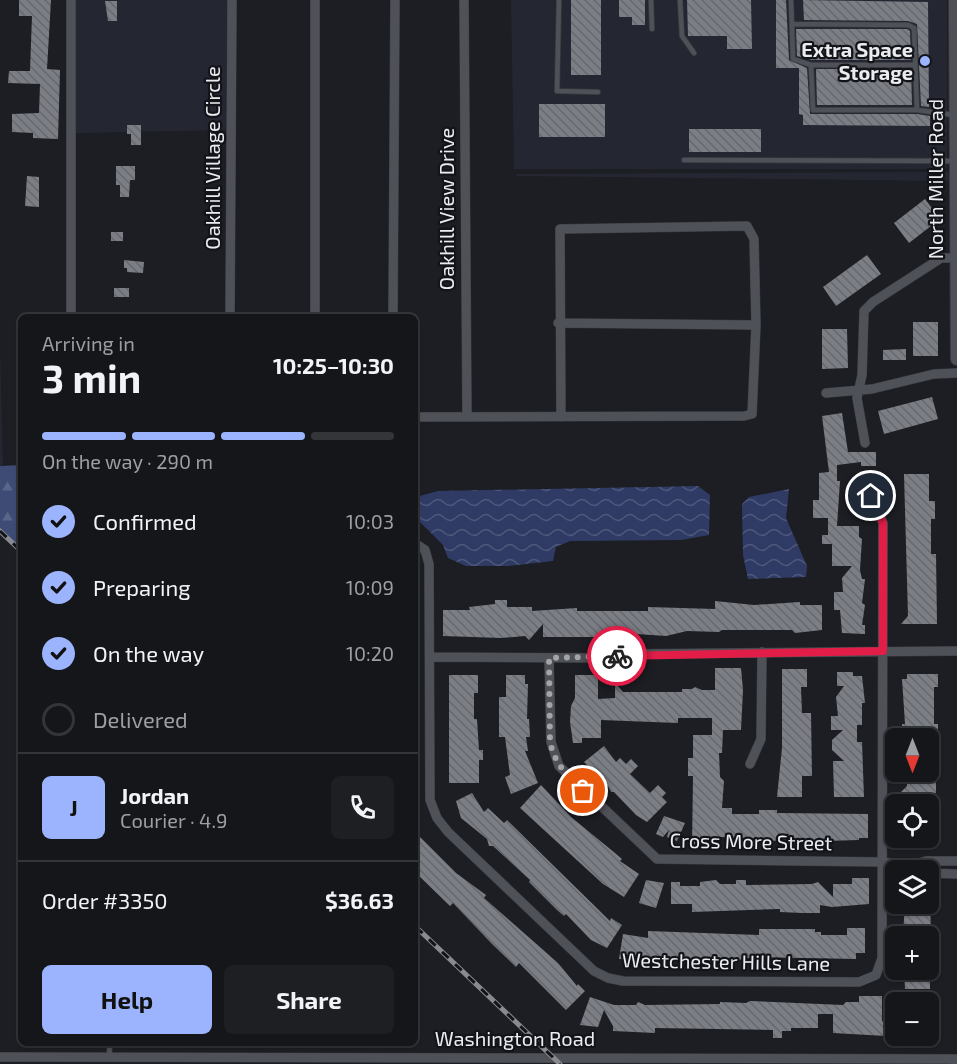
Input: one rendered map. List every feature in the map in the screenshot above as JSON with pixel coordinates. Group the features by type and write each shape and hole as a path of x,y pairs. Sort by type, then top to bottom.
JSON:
{"street":[{"path":"71,0 71,314"},
{"name":"Oakhill Village Circle","path":"230,314 232,0"},
{"path":"315,0 315,314"},
{"path":"393,314 395,0"},
{"name":"Oakhill View Drive","path":"464,0 467,417"},
{"name":"North Miller Road","path":"955,0 957,359"},
{"path":"418,417 561,417 752,414 755,405 756,325 754,239 747,226 560,229 558,323 561,417"},
{"path":"865,443 857,398 862,375 863,316 867,307 940,258 956,264"},
{"path":"558,323 756,325"},
{"path":"826,393 934,374 957,373"},
{"name":"Westchester Hills Lane","path":"418,545 425,550 429,564 430,800 437,818 448,832 594,971 608,978 623,981 859,982 872,978 881,964 883,523 871,496"},
{"path":"430,657 549,658 762,652 957,651"},
{"path":"750,764 761,739 762,652"},
{"name":"Cross More Street","path":"549,658 550,742 556,760 568,777 657,859 883,862"},
{"name":"Cross More Street","path":"939,861 957,861"},
{"path":"939,873 957,874"},
{"name":"Washington Road","path":"0,1057 957,1062"}],"lane":[{"path":"559,0 557,91 598,92"},
{"path":"651,0 652,29"},
{"path":"680,0 682,36 694,53"},
{"path":"791,0 793,59 811,65 915,65"},
{"path":"792,24 908,25 914,28 917,110"},
{"path":"811,65 813,110 917,110 956,115"},
{"path":"684,160 955,161"},
{"path":"109,1057 110,1046"}],"shaded area":[{"path":"76,0 227,0 226,130 76,133"},
{"path":"511,0 947,0 947,169 514,169"},
{"path":"950,172 950,181 516,176 516,174"},
{"path":"0,346 3,465 0,466"}],"green space":[{"path":"18,465 18,545 0,530 0,466"}],"water":[{"path":"698,486 710,495 709,535 681,540 570,541 556,547 553,561 508,566 466,566 448,558 443,545 418,520 418,496 438,491"},
{"path":"789,489 786,518 807,566 806,577 748,579 743,555 742,504 749,497"}],"building":[{"path":"19,0 51,0 47,69 60,70 58,139 33,138 33,133 12,132 12,114 39,113 40,84 8,83 9,71 30,71 32,16 19,16"},
{"path":"571,0 601,0 601,75 571,75"},
{"path":"619,0 645,0 645,25 632,25 632,17 619,17"},
{"path":"687,0 751,0 752,49 727,49 727,36 688,36"},
{"path":"776,0 786,0 789,60 807,68 810,114 917,114 930,116 930,126 803,125 803,115 799,114 799,68 776,68"},
{"name":"Extra Space Storage","path":"803,0 928,2 929,107 921,106 917,24 908,21 804,20"},
{"path":"105,1 117,1 117,21 108,21"},
{"path":"796,29 907,29 910,31 911,60 812,60 797,56"},
{"path":"816,69 911,69 912,105 817,105"},
{"path":"539,104 605,104 605,137 539,137"},
{"path":"127,125 141,125 141,145 131,145 131,134 127,134"},
{"path":"689,129 761,129 761,152 689,152"},
{"path":"116,166 135,166 135,180 130,180 129,197 120,197 120,185 116,185"},
{"path":"27,176 39,177 39,207 25,206"},
{"path":"925,199 940,219 909,243 894,223"},
{"path":"111,232 123,232 123,241 111,241"},
{"path":"867,255 881,274 836,306 823,287"},
{"path":"124,260 144,262 143,273 127,272 127,268 124,268"},
{"path":"114,288 129,288 129,297 114,297"},
{"path":"913,322 938,322 938,356 913,356"},
{"path":"822,329 847,329 848,368 822,369"},
{"path":"906,349 906,360 883,360 883,350"},
{"path":"932,397 938,419 884,434 878,411"},
{"path":"842,413 848,452 876,452 876,466 861,466 861,462 837,465 837,481 840,481 837,526 859,526 859,537 862,539 860,570 862,579 865,579 862,625 865,625 865,634 842,633 840,610 834,610 834,592 843,592 842,578 852,566 832,566 832,544 822,544 822,535 828,535 828,518 813,518 813,500 819,500 819,473 829,472 822,416"},
{"path":"904,474 929,474 929,501 935,501 935,519 931,519 931,554 936,554 937,624 901,624 908,616"},
{"path":"495,600 507,600 507,607 532,607 532,611 577,608 577,611 648,611 648,607 715,609 715,601 754,605 800,602 800,605 822,605 822,630 795,633 792,630 722,630 719,632 687,631 666,636 622,633 614,637 543,637 543,624 529,640 525,636 501,638 443,636 443,610 470,610 469,607 495,604"},
{"path":"715,668 741,668 743,690 741,730 723,730 722,753 719,753 720,777 724,781 722,808 732,808 732,814 759,814 759,810 777,810 777,813 868,814 868,838 789,842 789,839 772,841 770,839 721,837 721,839 699,839 692,847 693,776 688,776 688,758 693,758 693,735 712,735 712,718 678,718 678,723 601,720 601,738 582,738 582,743 573,743 570,722 571,706 575,698 575,675 598,675 598,699 615,698 615,683 623,692 682,692 682,689 695,687 702,690 715,690"},
{"path":"782,669 807,669 807,687 801,687 802,713 811,713 812,776 802,776 802,797 777,797 782,748"},
{"path":"837,672 853,672 853,676 862,676 865,703 862,703 862,725 857,725 857,742 862,742 864,797 834,797 833,761 844,761 832,750 832,740 843,730 831,730 831,716 838,716 836,697 844,686 837,686"},
{"path":"907,674 938,674 938,687 934,687 934,724 938,724 938,728 902,728 902,724 905,724 902,679 907,679"},
{"path":"449,675 478,675 478,693 474,693 474,719 477,719 479,750 483,750 483,760 479,760 479,783 449,783"},
{"path":"506,675 525,675 525,684 528,684 527,719 529,719 530,737 526,737 528,751 525,751 538,783 511,794 505,777 510,775 505,737 499,737 499,697 506,697"},
{"path":"604,746 616,762 620,758 626,764 631,759 638,766 630,774 650,793 658,785 666,793 662,797 667,802 647,822 636,815 614,792 611,792 584,762"},
{"path":"907,782 936,782 936,793 900,793 907,786"},
{"path":"541,785 571,817 622,859 620,861 639,874 624,897 603,884 520,808"},
{"path":"472,793 484,812 488,808 504,823 507,820 610,921 611,918 622,925 607,948 591,940 566,914 564,916 557,910 529,882 530,880 493,846 489,846 487,839 461,818 456,801"},
{"path":"664,816 685,823 677,841 667,837 669,830 663,837 656,834"},
{"path":"418,835 456,873 486,895 484,898 558,963 577,986 578,984 585,991 566,1010 519,963 516,967 453,903 450,906 418,875"},
{"path":"852,878 869,878 869,904 832,907 820,905 820,913 802,913 780,912 780,909 692,912 692,904 671,904 671,882 680,882 680,886 700,886 700,882 716,880 720,884 736,884 736,880 746,880 746,885 818,882 833,897 833,884 852,884"},
{"path":"646,880 664,883 656,908 639,903"},
{"path":"904,914 930,914 931,926 904,926"},
{"path":"847,928 865,928 865,953 856,953 856,959 753,957 733,961 700,960 697,962 619,959 623,934 648,938 648,931 759,935 759,929 815,929 815,932 821,932 821,935 847,935"},
{"path":"905,980 930,980 930,989 905,989"},
{"path":"859,996 882,996 882,1022 885,1018 885,1036 833,1033 833,1014 818,1014 818,1028 791,1028 791,1031 782,1031 782,1038 773,1038 773,1030 655,1028 655,1033 613,1031 613,1026 604,1010 598,1027 580,1025 590,997 614,1005 636,1005 638,1002 645,1005 720,1004 720,1002 746,1003 750,1001 843,1005 846,1002 859,1002"}],"railway":[{"path":"0,531 18,548"},
{"path":"418,929 560,1064"}],"way so far":[{"path":"583,791 568,777 553,755 550,742 549,658 611,658 617,656"}],"place":[{"name":"Extra Space Storage","path":"925,61"}],"route":[{"path":"617,656 711,652 883,651 883,523 871,496"}]}
